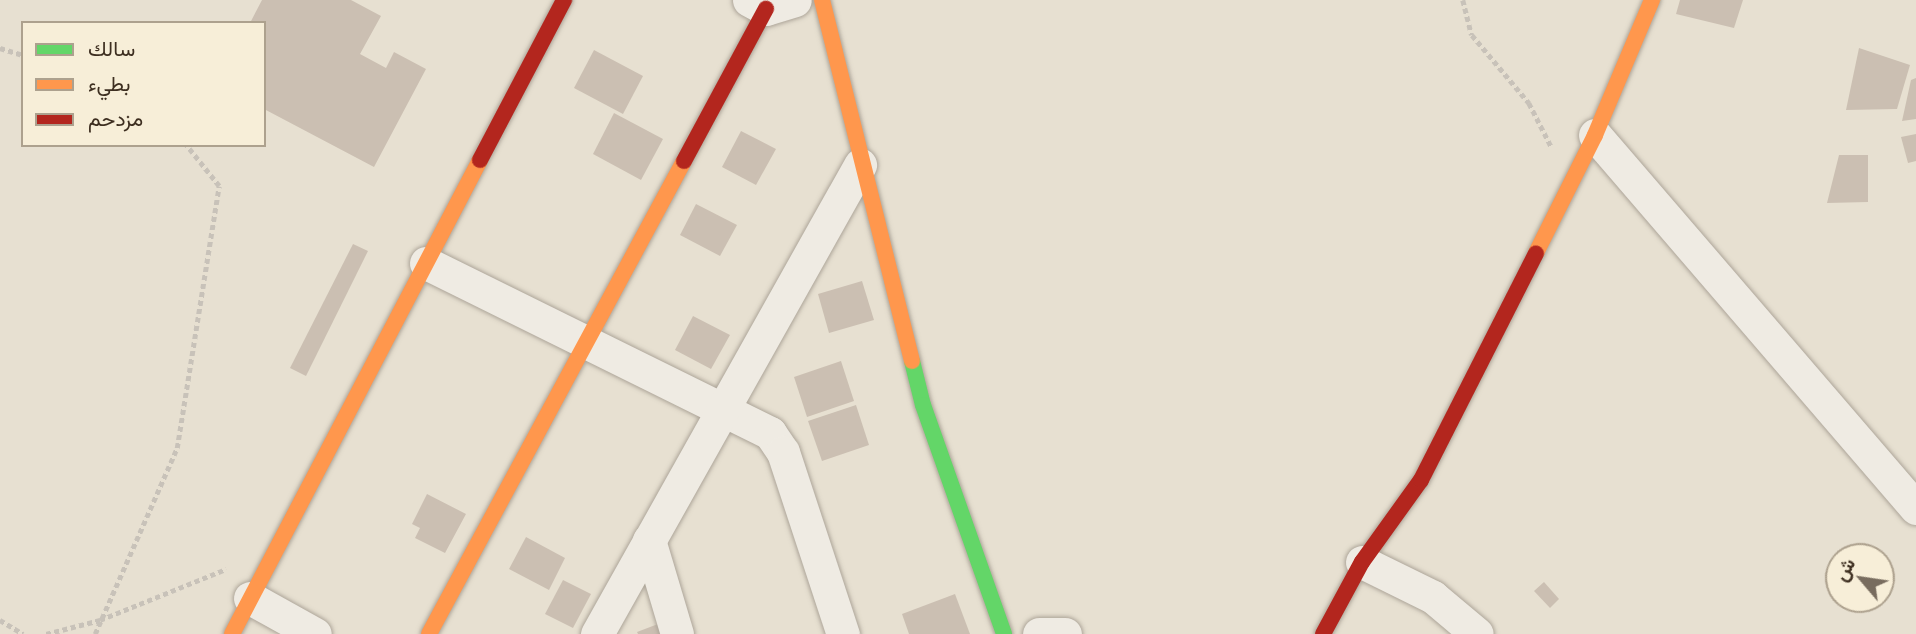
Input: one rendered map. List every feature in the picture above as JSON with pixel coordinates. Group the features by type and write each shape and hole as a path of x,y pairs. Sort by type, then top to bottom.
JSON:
{"street":[{"path":"232,634 564,0"},
{"path":"822,0 860,165 923,405 1004,634"},
{"path":"1323,634 1362,562 1421,480 1595,135 1652,0"},
{"path":"429,634 770,3"},
{"path":"1595,135 1916,508"},
{"path":"597,634 720,408 860,165"},
{"path":"426,263 585,346 770,433 783,452 844,634"},
{"path":"649,540 677,634"},
{"path":"1362,562 1433,597 1477,634"},
{"path":"250,598 315,634"},
{"path":"1039,634 1065,634"}],"path":[{"path":"1462,0 1472,35 1528,103 1553,148"},
{"path":"0,48 21,54"},
{"path":"95,634 177,447 219,186 188,147"},
{"path":"46,634 100,620 276,549"},
{"path":"0,620 23,634"}],"building":[{"path":"262,0 351,0 381,16 360,54 386,68 394,52 426,69 374,167 266,110 266,21 251,21"},
{"path":"1680,0 1743,0 1734,28 1676,14"},
{"path":"1859,48 1910,65 1897,109 1846,110"},
{"path":"594,50 643,76 623,114 574,88"},
{"path":"1916,78 1916,119 1902,121 1911,80"},
{"path":"614,113 663,139 641,180 593,154"},
{"path":"741,131 776,149 756,185 722,167"},
{"path":"1916,134 1916,161 1908,163 1901,137"},
{"path":"1839,155 1868,155 1868,202 1827,203"},
{"path":"696,204 737,225 720,256 680,235"},
{"path":"353,244 368,251 306,376 290,368"},
{"path":"862,281 874,320 829,333 818,294"},
{"path":"693,316 730,335 711,369 675,350"},
{"path":"841,361 854,401 807,417 794,377"},
{"path":"856,405 869,445 822,461 808,421"},
{"path":"427,494 466,514 445,553 415,538 420,528 412,524"},
{"path":"526,537 565,558 549,590 509,569"},
{"path":"563,580 591,594 573,628 545,614"},
{"path":"1544,582 1559,599 1550,608 1534,591"},
{"path":"955,594 970,634 909,634 902,614"},
{"path":"658,624 661,634 637,632"}],"traffic: fast":[{"path":"912,361 923,405 1004,634"}],"traffic: slow":[{"path":"822,0 912,361"},
{"path":"1536,253 1595,135 1652,0"},
{"path":"232,634 480,160"},
{"path":"429,634 684,161"}],"traffic: jam":[{"path":"480,160 564,0"},
{"path":"684,161 766,9"},
{"path":"1323,634 1362,562 1421,480 1536,253"}]}
